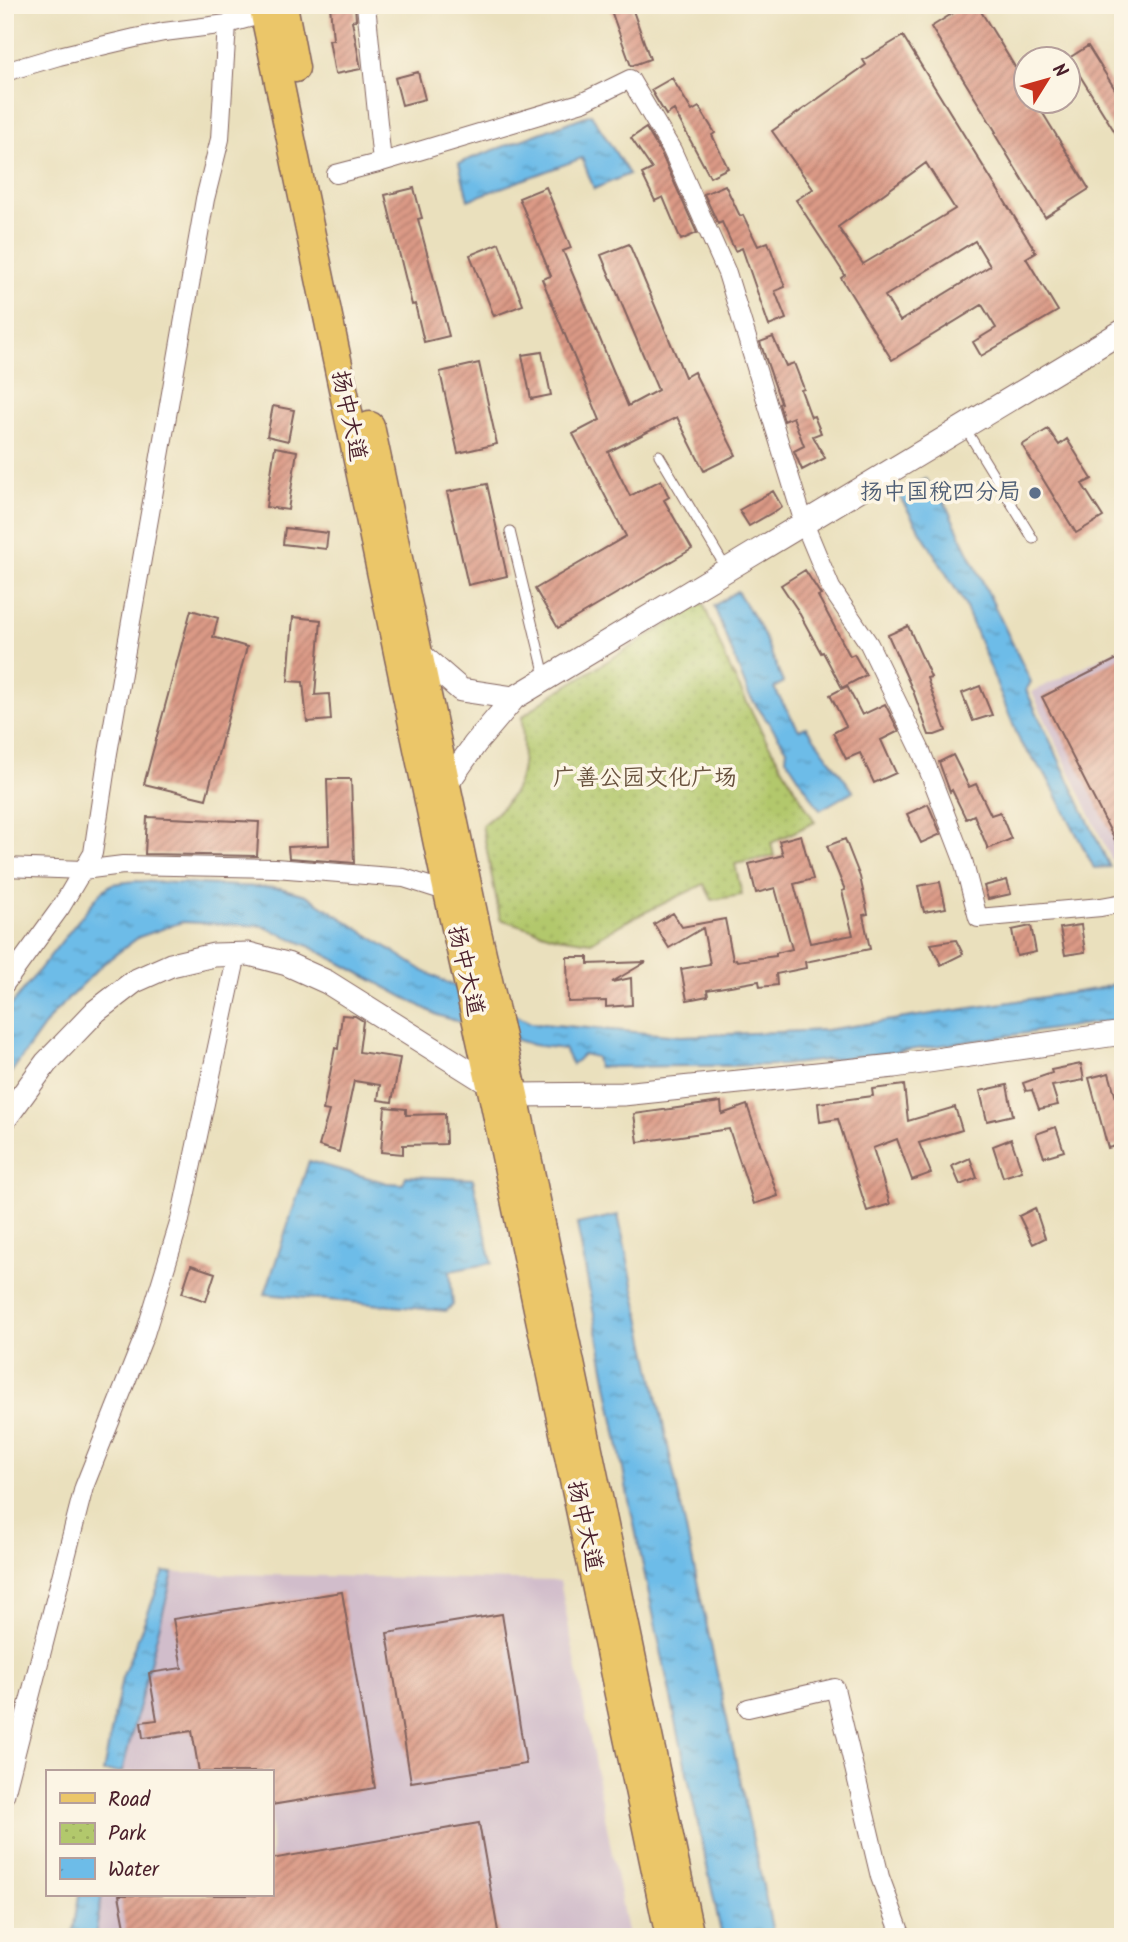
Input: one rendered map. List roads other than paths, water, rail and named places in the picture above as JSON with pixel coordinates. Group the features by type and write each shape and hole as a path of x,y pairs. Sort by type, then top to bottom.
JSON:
{"main road":[{"name":"扬中大道","path":"273,9 394,630 458,891 690,1937"},
{"name":"扬中大道","path":"273,9 331,248 420,654 446,785 458,891"},
{"name":"扬中大道","path":"503,1090 670,1937"}],"street":[{"path":"366,5 382,162"},
{"path":"5,72 59,56 164,32 227,24 273,9"},
{"path":"5,984 61,907 93,853 205,199 220,139 227,24"},
{"path":"336,174 583,102 630,79 673,150 727,273 804,523 831,588 869,644 921,751 962,860 978,918 1123,903"},
{"path":"446,785 475,744 514,698 1123,331"},
{"path":"394,630 461,691 514,698"},
{"path":"5,866 83,870 123,865 275,868 404,878 458,891"},
{"path":"5,1119 46,1063 96,1012 135,981 171,965 214,954 249,954 287,964 327,982 503,1090 623,1094 894,1066 1123,1033"},
{"path":"5,1795 84,1487 145,1334 180,1220 237,954"},
{"path":"748,1708 835,1688 880,1877 902,1937"}],"lane":[{"path":"964,427 1032,539"},
{"path":"660,455 727,570"},
{"path":"510,531 546,679"}],"water":[{"path":"591,114 629,174 594,189 582,158 468,200 459,163"},
{"path":"925,479 942,497 1031,682 1026,690 1110,867 1094,868 1046,775 1021,744 964,603 898,494"},
{"path":"737,591 761,629 783,682 774,688 799,730 806,727 853,791 820,810 786,758 787,749 749,695 714,606"},
{"path":"135,881 280,888 306,895 425,972 531,1023 681,1036 826,1030 1096,989 1123,982 1123,1019 895,1052 783,1065 598,1067 596,1057 583,1054 572,1065 564,1049 533,1045 437,1015 309,946 262,926 182,922 139,937 103,964 53,1014 5,1081 5,1013 100,893 112,884"},
{"path":"309,1161 387,1183 403,1184 406,1176 473,1179 492,1263 450,1271 453,1305 446,1311 265,1294"},
{"path":"618,1215 774,1937 722,1937 628,1496 577,1224"},
{"path":"164,1572 173,1573 123,1770 103,1770 122,1678"},
{"path":"79,1896 102,1896 95,1937 72,1937"}],"place":[{"name":"扬中国税四分局","path":"1035,493"}],"park label":[{"name":"广善公园文化广场","path":"645,779"}]}
